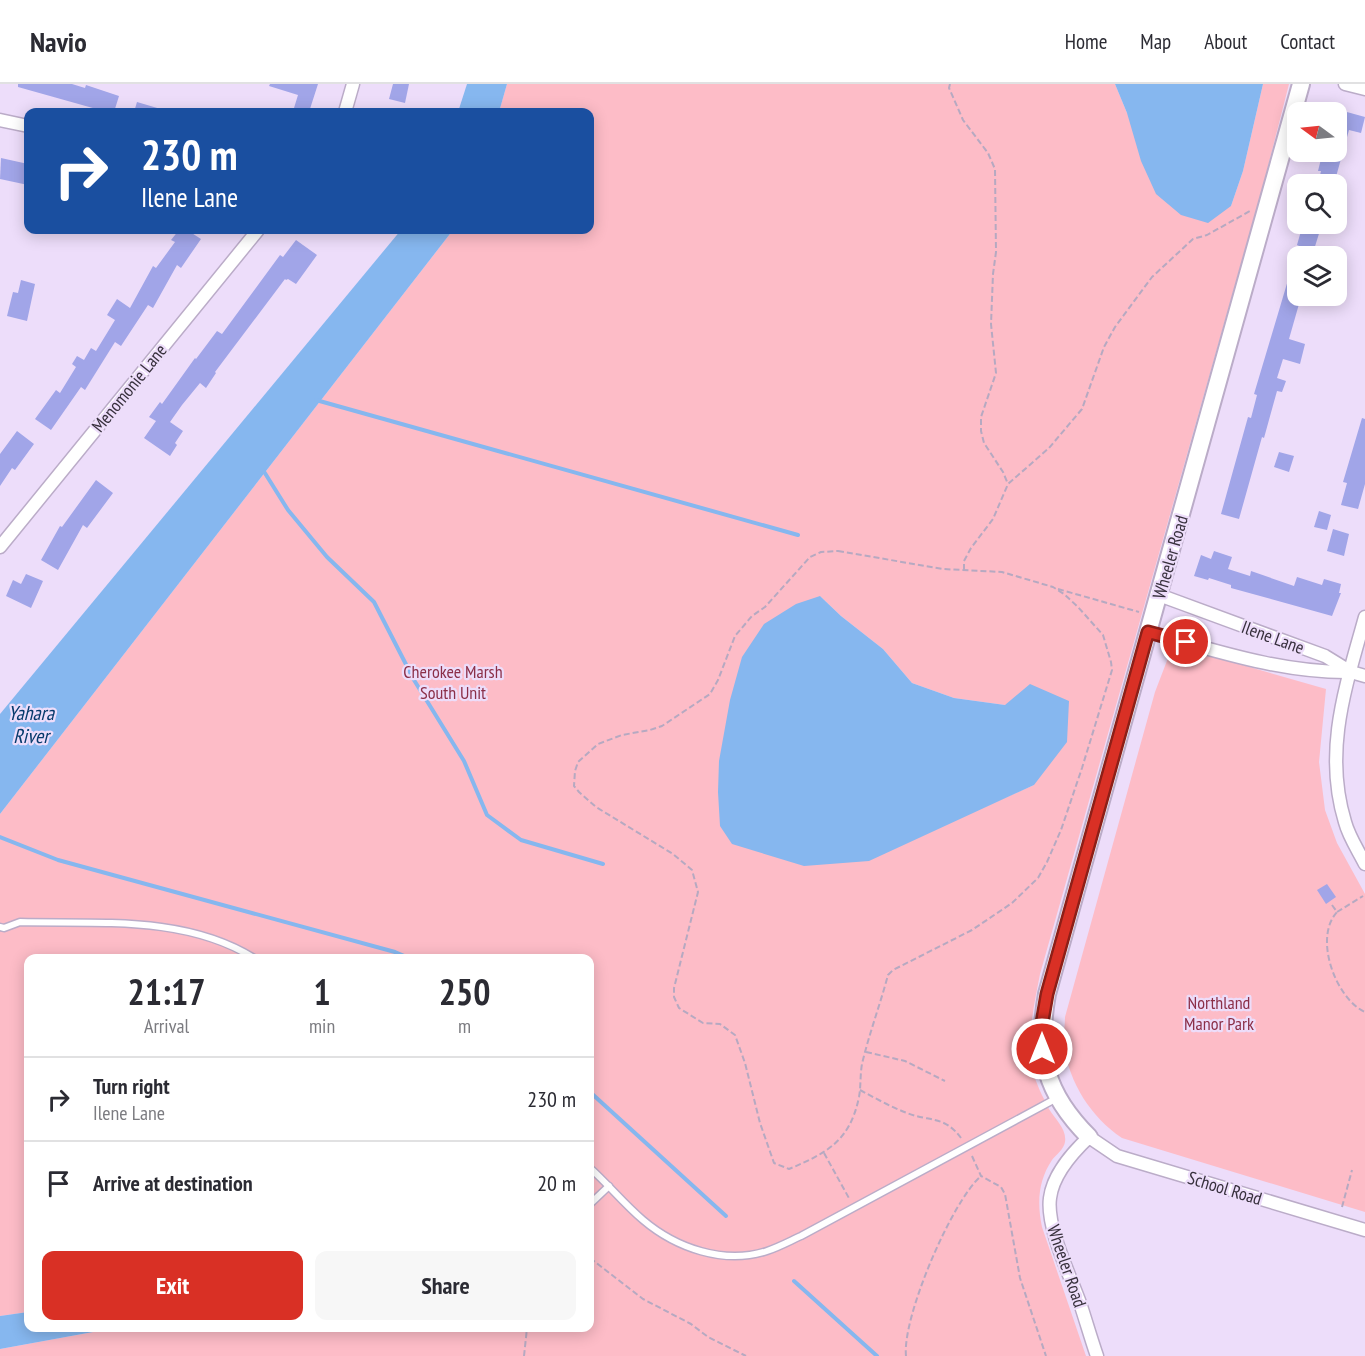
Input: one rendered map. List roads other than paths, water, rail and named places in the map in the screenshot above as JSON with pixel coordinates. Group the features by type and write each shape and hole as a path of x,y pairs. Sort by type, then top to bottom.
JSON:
{"street":[{"path":"346,108 353,84"},
{"name":"Wheeler Road","path":"1097,1356 1049,1210 1056,1178 1079,1146 1089,1137 1072,1120 1048,1077 1042,1049 1042,1023 1047,994 1301,84"},
{"path":"1345,84 1365,89"},
{"path":"0,120 24,125"},
{"name":"Menomonie Lane","path":"0,547 251,234"},
{"name":"Ilene Lane","path":"1159,596 1324,656 1351,672"},
{"path":"1365,617 1343,696 1336,731 1336,776 1345,822 1365,864"},
{"name":"Ilene Lane","path":"1148,632 1277,665 1315,671 1351,672 1365,676"},
{"name":"School Road","path":"1089,1137 1117,1156 1365,1230"}],"lane":[{"path":"0,927 4,928 20,922 140,925 178,929 208,937 247,954"},
{"path":"594,1172 642,1219 666,1238 686,1247 716,1254 742,1255 766,1251 801,1236 1058,1098"},
{"path":"594,1200 609,1186"}],"water":[{"path":"467,84 507,84 500,108 459,108"},
{"path":"1115,84 1263,84 1243,171 1231,206 1208,223 1181,215 1156,194 1141,161 1127,113"},
{"name":"Yahara River","path":"398,234 450,234 0,814 0,714"},
{"path":"820,596 883,649 912,683 954,698 1005,705 1030,684 1069,701 1067,742 1034,785 869,861 804,866 732,844 720,826 719,761 730,700 742,657 764,624 796,604"},
{"path":"24,1313 24,1332 93,1332 0,1349 0,1316"}],"waterway":[{"path":"316,400 798,535"},
{"path":"263,470 288,510 327,557 374,602 414,680 464,761 487,815 521,840 603,864"},
{"path":"0,837 58,860 400,954"},
{"path":"594,1096 726,1216"},
{"path":"794,1281 877,1356"}],"park label":[{"name":"Cherokee Marsh South Unit","path":"453,681"},
{"name":"Northland Manor Park","path":"1219,1012"}]}
